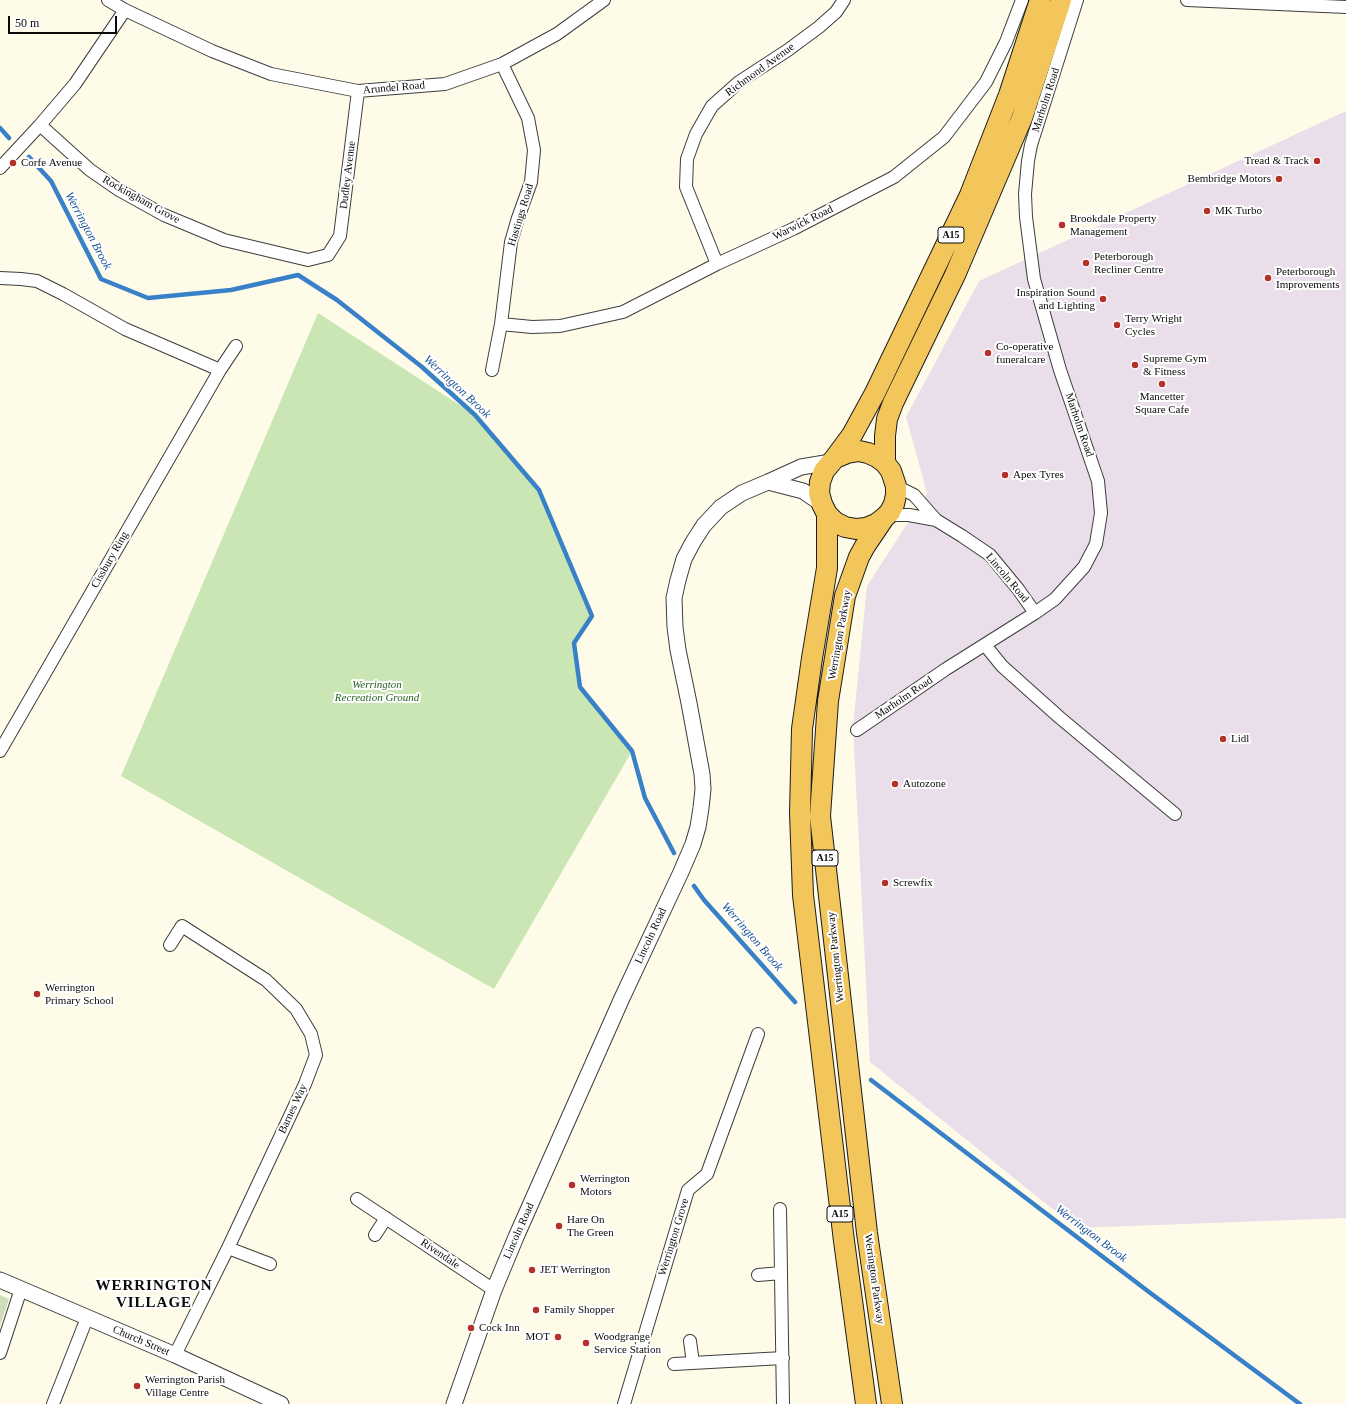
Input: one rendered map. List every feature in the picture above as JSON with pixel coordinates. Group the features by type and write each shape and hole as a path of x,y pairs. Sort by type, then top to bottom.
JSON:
{"highway":[{"name":"A15","path":"825,509 819,493 820,482 824,471 852,435 875,393 970,195 1009,95 1040,0"},
{"name":"A15","path":"885,517 894,504 896,495 894,477 885,463 885,436 887,419 893,403 955,275 1019,125 1042,61 1070,4"},
{"path":"833,460 847,452 859,451 873,455 885,463"},
{"path":"825,509 835,522 845,527 856,529 866,528 876,524 885,517"},
{"name":"Werrington Parkway","path":"825,509 827,568 802,729 800,813 803,895 843,1233 866,1404"},
{"name":"Werrington Parkway","path":"885,517 865,546 852,572 845,596 828,701 820,816 867,1233 892,1404"}],"street":[{"name":"Arundel Road","path":"108,0 125,10 212,51 271,74 358,91 445,84 502,64 557,34 604,0"},
{"name":"Richmond Avenue","path":"717,264 686,187 687,159 696,134 712,106 739,82 788,50 819,27 836,12 844,0"},
{"name":"Warwick Road","path":"501,324 532,327 560,326 623,312 717,264 793,229 894,177 944,137 986,82 1006,42 1022,0"},
{"path":"1187,0 1346,7"},
{"name":"Marholm Road","path":"857,730 1055,599 1084,567 1096,544 1101,513 1098,481 1060,370 1034,279 1026,216 1025,194 1031,145 1070,4"},
{"path":"0,168 75,84 125,10"},
{"name":"Hastings Road","path":"492,370 501,324 511,242 531,182 534,150 528,118 502,64"},
{"name":"Dudley Avenue","path":"328,255 340,236 358,91"},
{"name":"Rockingham Grove","path":"40,125 90,170 120,190 164,215 224,240 308,260 328,255"},
{"path":"0,278 37,281 126,329 220,370"},
{"name":"Cissbury Ring","path":"0,751 220,370 236,346"},
{"name":"Lincoln Road","path":"454,1404 494,1290 516,1237 622,998 681,872 693,844 698,826 703,789 702,774 678,650 675,627 674,598 684,559 704,525 721,507 742,493 801,467 833,460"},
{"path":"768,482 802,491 825,509"},
{"name":"Lincoln Road","path":"896,486 914,495 936,520 990,555 1018,588 1036,613"},
{"name":"Lincoln Road","path":"885,517 909,515 936,520"},
{"path":"985,645 1002,666 1059,717 1175,814"},
{"name":"Barnes Way","path":"170,945 182,926 266,980 296,1009 311,1034 316,1055 305,1084 228,1248 175,1355"},
{"name":"Werrington Grove","path":"624,1404 688,1190 707,1174 758,1034"},
{"name":"Rivendale","path":"357,1199 494,1290"},
{"path":"780,1209 783,1404"},
{"path":"374,1235 386,1218"},
{"path":"228,1248 270,1264"},
{"path":"758,1275 781,1273"},
{"name":"Church Street","path":"0,1280 175,1355 281,1404"},
{"path":"0,1353 21,1289"},
{"path":"53,1404 87,1318"},
{"path":"690,1342 693,1363"},
{"path":"674,1364 783,1358"}],"shaded area":[{"path":"1346,111 1346,1218 1076,1228 870,1062 853,727 867,586 927,493 906,417 979,281"}],"green space":[{"name":"Werrington Recreation Ground","path":"318,313 475,415 539,490 592,616 574,643 580,687 632,751 494,989 121,776"},
{"path":"0,1295 9,1299 0,1326"}],"waterway":[{"name":"Werrington Brook","path":"0,128 9,138"},
{"name":"Werrington Brook","path":"29,157 51,181 101,279 148,298 231,290 298,275 337,300 422,367 475,415 539,490 592,616 574,643 580,687 632,751 645,798 674,853"},
{"name":"Werrington Brook","path":"694,886 704,900 795,1002"},
{"name":"Werrington Brook","path":"871,1080 1149,1292 1300,1404"}],"place":[{"name":"Tread & Track","path":"1317,161"},
{"name":"Corfe Avenue","path":"13,163"},
{"name":"Bembridge Motors","path":"1279,179"},
{"name":"MK Turbo","path":"1207,211"},
{"name":"Brookdale Property Management","path":"1062,225"},
{"name":"Peterborough Recliner Centre","path":"1086,263"},
{"name":"Peterborough Improvements","path":"1268,278"},
{"name":"Inspiration Sound and Lighting","path":"1103,299"},
{"name":"Terry Wright Cycles","path":"1117,325"},
{"name":"Co-operative funeralcare","path":"988,353"},
{"name":"Supreme Gym & Fitness","path":"1135,365"},
{"name":"Mancetter Square Cafe","path":"1162,384"},
{"name":"Apex Tyres","path":"1005,475"},
{"name":"Lidl","path":"1223,739"},
{"name":"Autozone","path":"895,784"},
{"name":"Screwfix","path":"885,883"},
{"name":"Werrington Primary School","path":"37,994"},
{"name":"Werrington Motors","path":"572,1185"},
{"name":"Hare On The Green","path":"559,1226"},
{"name":"JET Werrington","path":"532,1270"},
{"name":"Family Shopper","path":"536,1310"},
{"name":"Cock Inn","path":"471,1328"},
{"name":"MOT","path":"558,1337"},
{"name":"Woodgrange Service Station","path":"586,1343"},
{"name":"Werrington Parish Village Centre","path":"137,1386"}],"district":[{"name":"WERRINGTON VILLAGE","path":"154,1294"}]}
